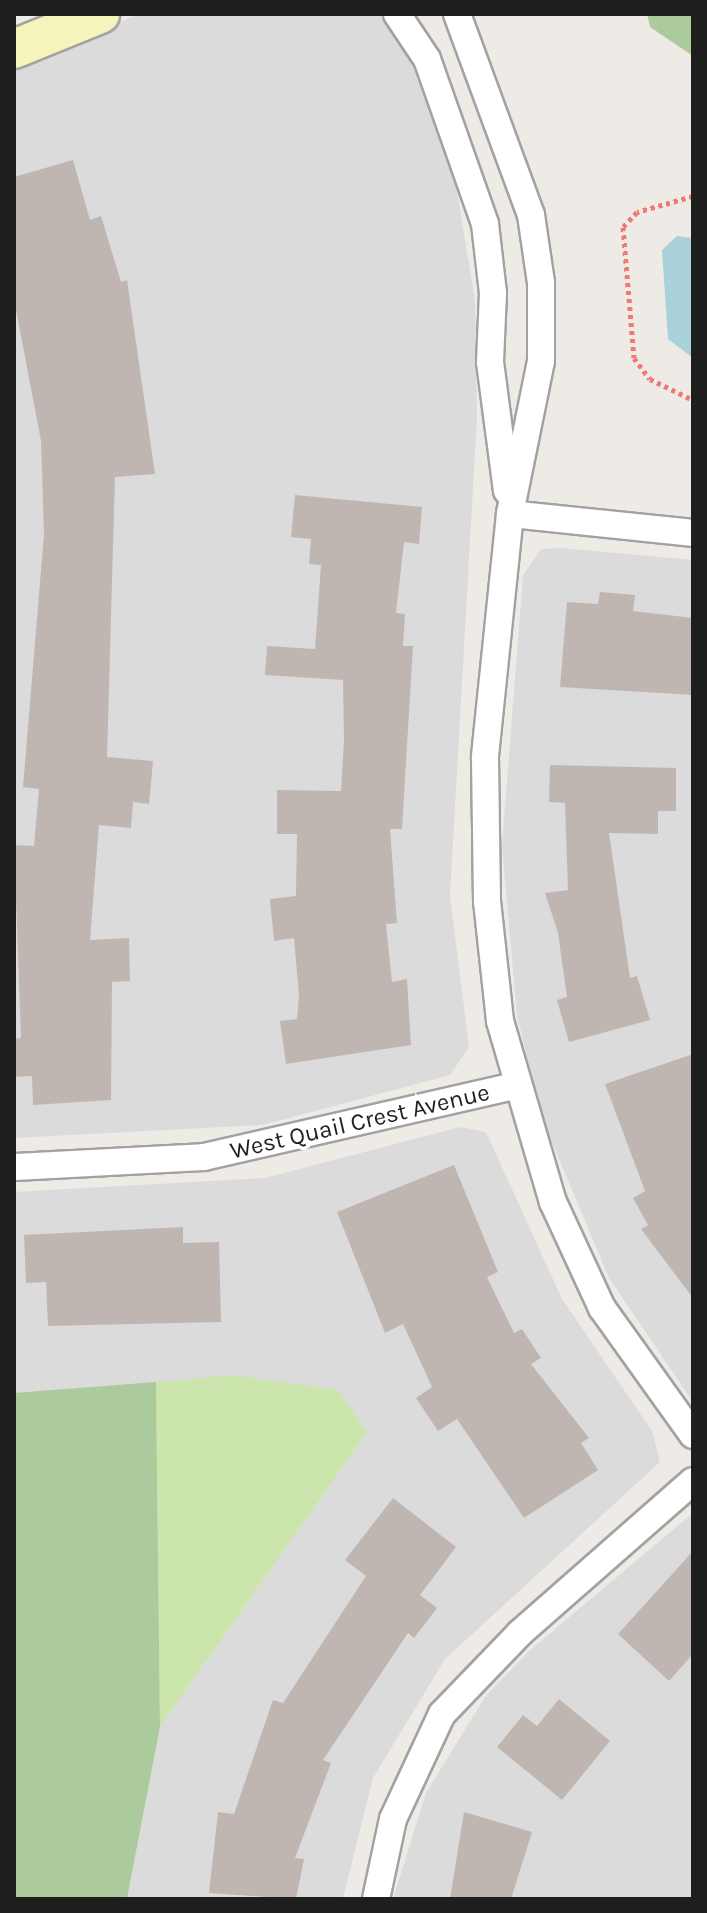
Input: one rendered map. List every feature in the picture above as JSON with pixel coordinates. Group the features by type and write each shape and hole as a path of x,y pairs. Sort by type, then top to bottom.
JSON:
{"street":[{"path":"14,49 100,14"},
{"path":"397,14 427,59 485,224 493,293 490,362 510,514"},
{"path":"457,14 531,215 541,283 541,361 510,514 485,758 487,901 514,1086 553,1202 602,1308 693,1435"},
{"path":"510,514 693,533"},
{"name":"West Quail Crest Avenue","path":"14,1167 204,1157 514,1086"},
{"path":"376,1899 393,1819 442,1714 520,1633 693,1481"}],"path":[{"path":"693,196 637,212 623,227 634,358 650,379 693,400"}],"shaded area":[{"path":"139,14 384,14 407,51 455,179 475,301 477,417 450,896 469,1047 450,1075 263,1125 14,1138 14,68"},
{"path":"561,548 693,560 693,1402 609,1278 541,1116 517,1015 502,846 523,575 541,549"},
{"path":"460,1127 486,1132 562,1299 652,1431 660,1462 445,1659 373,1778 343,1899 127,1899 160,1727 367,1432 14,1395 14,1192 265,1178"},
{"path":"693,1513 693,1899 393,1899 426,1793 485,1697 529,1651"}],"green space":[{"path":"647,14 693,14 693,56 650,27"},
{"path":"231,1375 338,1390 367,1432 160,1727 156,1382"},
{"path":"156,1382 160,1727 127,1899 14,1899 14,1393"}],"water":[{"path":"677,236 693,238 693,358 668,339 662,250"}],"building":[{"path":"73,160 90,220 101,216 121,282 127,280 155,474 115,477 107,757 153,761 149,804 133,802 131,828 99,825 90,940 129,938 130,981 112,982 111,1100 33,1105 32,1076 14,1077 14,1039 21,1038 14,845 34,846 39,789 23,787 44,534 41,441 14,299 14,177"},
{"path":"295,495 422,507 419,544 404,542 396,613 405,614 403,646 413,646 402,829 390,829 397,923 386,924 392,982 407,979 411,1045 286,1064 280,1021 297,1019 299,995 294,938 274,941 270,899 296,896 297,834 277,834 277,790 341,791 344,739 343,680 265,675 267,646 315,649 321,565 309,564 311,539 291,537"},
{"path":"600,592 635,595 633,611 693,618 693,695 560,687 567,602 598,604"},
{"path":"550,765 676,768 676,811 658,811 658,834 609,833 630,978 637,976 650,1020 569,1042 557,1000 567,997 558,933 545,893 568,890 565,803 549,802"},
{"path":"693,1054 693,1298 641,1229 648,1225 633,1198 645,1191 605,1084"},
{"path":"454,1165 498,1272 487,1277 514,1333 522,1329 541,1358 531,1364 589,1438 581,1443 598,1470 524,1518 457,1419 438,1431 416,1398 432,1387 403,1324 385,1333 337,1212"},
{"path":"183,1227 183,1243 219,1242 221,1322 48,1326 46,1282 26,1283 24,1235"},
{"path":"393,1498 456,1547 420,1595 437,1608 414,1638 408,1633 323,1760 331,1763 295,1858 304,1859 296,1899 209,1893 218,1812 234,1814 273,1700 283,1703 366,1576 345,1560"},
{"path":"693,1551 693,1654 669,1681 618,1634"},
{"path":"559,1699 610,1741 562,1800 497,1747 523,1715 537,1726"},
{"path":"464,1812 532,1832 511,1899 450,1899"}]}
